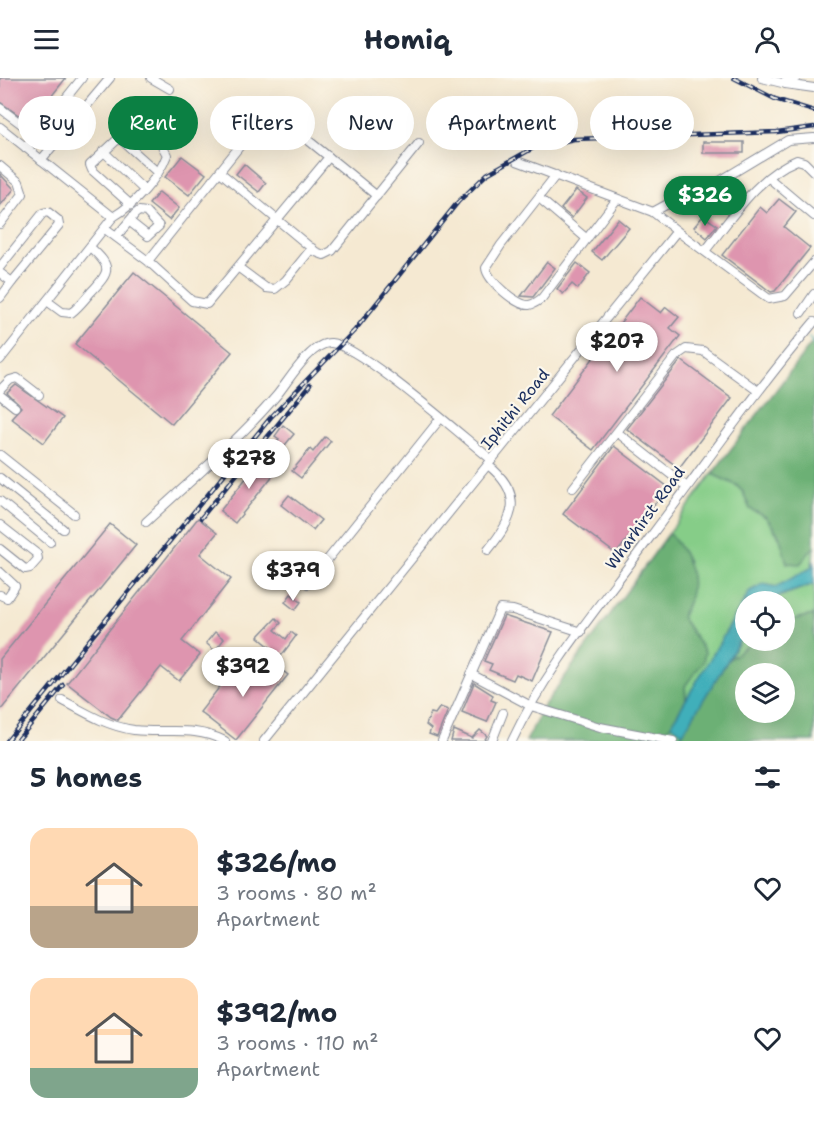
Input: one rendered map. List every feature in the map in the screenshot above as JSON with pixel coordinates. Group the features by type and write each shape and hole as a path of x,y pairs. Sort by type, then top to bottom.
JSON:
{"lane":[{"path":"67,96 82,78"},
{"path":"41,160 110,78"},
{"path":"151,78 171,89"},
{"path":"762,78 814,88"},
{"path":"782,83 796,78"},
{"path":"0,108 18,122"},
{"path":"148,261 266,116 274,116 283,120 377,196"},
{"path":"0,127 18,142"},
{"path":"653,212 712,185 788,140 814,138"},
{"path":"220,172 319,254 328,254 419,143"},
{"path":"108,146 91,162 90,168 131,205"},
{"path":"28,150 113,217"},
{"path":"132,150 157,172"},
{"path":"0,360 113,217 131,205 144,190 167,155 164,150"},
{"path":"103,151 144,190"},
{"path":"105,229 148,261 192,301 200,304 212,301 329,157"},
{"path":"517,160 653,212 756,291 774,300 785,296 814,262"},
{"path":"705,251 754,192 769,178 797,160 804,162 814,172"},
{"path":"0,166 19,182 23,194 0,224"},
{"path":"556,175 486,268 488,277 518,301 533,304 542,298 617,199"},
{"path":"769,178 814,216"},
{"path":"539,198 587,239"},
{"path":"0,298 59,225 58,220 48,212 43,213 1,273 12,282"},
{"path":"116,237 129,221"},
{"name":"Iphithi Road","path":"264,741 677,231"},
{"path":"47,301 62,312 71,313 104,278 107,270 104,260 90,247"},
{"path":"239,268 266,288 274,289 286,280 312,248"},
{"path":"801,313 814,294"},
{"name":"Wharhirst Road","path":"512,741 531,706 581,632 758,391 814,322"},
{"path":"146,522 231,442 320,346 331,343 366,360 440,419 490,463 500,475 509,487 512,510 507,525 488,550"},
{"path":"573,488 676,356 690,348 703,351 758,391"},
{"path":"0,390 10,380 16,378 39,395"},
{"path":"0,395 15,408"},
{"path":"308,584 440,419"},
{"path":"618,433 687,487"},
{"path":"0,454 74,514"},
{"path":"0,478 63,529"},
{"path":"0,501 50,542"},
{"path":"0,525 37,554 38,560 32,567 26,569 0,549"},
{"path":"0,572 15,586 7,598 0,596"},
{"path":"442,741 500,609 513,610 581,632"},
{"path":"471,674 531,706 600,726 673,741"},
{"path":"62,699 113,726 137,730 188,729 204,732 225,741"},
{"path":"492,741 503,713"}],"green space":[{"path":"814,340 814,547 800,564 787,563 779,535 766,517 750,509 743,492 736,485 712,474"},
{"path":"712,474 736,485 743,492 750,509 766,517 780,538 814,547 812,568 776,587 763,584 750,591 735,591 735,617 686,700 685,686 705,652 682,618 687,605 688,561 669,533"},
{"path":"669,533 685,556 691,572 691,590 682,618 705,652 703,662 685,686 686,700 671,725 654,741 526,741 545,704"},
{"path":"814,584 814,615 795,619 795,591"},
{"path":"814,615 814,741 677,741 728,660 740,651 795,651 795,619"},
{"path":"735,648 735,651 740,651 728,660"},
{"path":"671,725 683,733 677,741 654,741"}],"water":[{"path":"814,561 814,584 794,591 750,591 763,584 776,587 811,568"},
{"path":"735,616 735,648 683,733 671,725"}],"building":[{"path":"0,78 66,78 52,96 18,96 18,115 0,102"},
{"path":"703,142 744,142 744,153 703,153"},
{"path":"182,156 206,174 189,195 165,177"},
{"path":"244,164 266,183 259,192 236,174"},
{"path":"0,174 14,189 0,206"},
{"path":"576,190 587,198 572,218 561,209"},
{"path":"159,192 179,208 169,220 149,204"},
{"path":"779,199 796,212 784,227 810,248 775,291 771,292 722,255 760,207 767,213"},
{"path":"703,216 717,225 707,238 694,227"},
{"path":"618,219 629,228 602,260 592,252"},
{"path":"547,262 555,268 533,297 521,296"},
{"path":"577,263 590,273 578,289 572,284 563,294 557,289"},
{"path":"134,272 232,352 172,424 75,344"},
{"path":"640,297 661,313 666,307 679,317 670,328 680,336 593,450 549,416"},
{"path":"681,360 732,398 679,468 627,429"},
{"path":"16,385 63,418 44,443 11,418 21,407 7,393"},
{"path":"283,425 294,434 281,450 275,445 279,439 275,436"},
{"path":"325,437 331,441 301,478 292,471 310,449 313,452"},
{"path":"614,446 668,487 616,554 563,514"},
{"path":"263,457 278,469 235,523 220,511"},
{"path":"289,495 321,520 313,530 281,505"},
{"path":"198,518 217,533 200,554 231,579 182,641 200,655 179,681 161,667 118,720 67,683"},
{"path":"110,524 136,545 0,711 0,659"},
{"path":"291,594 301,602 295,610 285,602"},
{"path":"504,616 553,632 532,681 516,674 513,680 489,670 492,664 484,661"},
{"path":"276,618 281,623 275,630 286,639 291,632 296,636 281,656 258,637"},
{"path":"215,632 224,639 215,651 206,643"},
{"path":"266,658 288,675 236,740 200,712 232,671 246,682"},
{"path":"474,683 493,695 491,700 496,702 487,722 462,712"},
{"path":"440,707 448,710 437,737 429,734 431,729 426,725 431,713 435,714"},
{"path":"454,730 472,738 480,730 487,736 484,741 451,741"}],"waterway":[{"path":"809,337 814,345"}],"railway":[{"path":"734,78 775,99 814,111"},
{"path":"7,741 271,417 355,330 458,202 487,174 533,148 574,139 777,132 814,127"},
{"path":"201,518 310,385"},
{"path":"17,741 63,685"}]}
